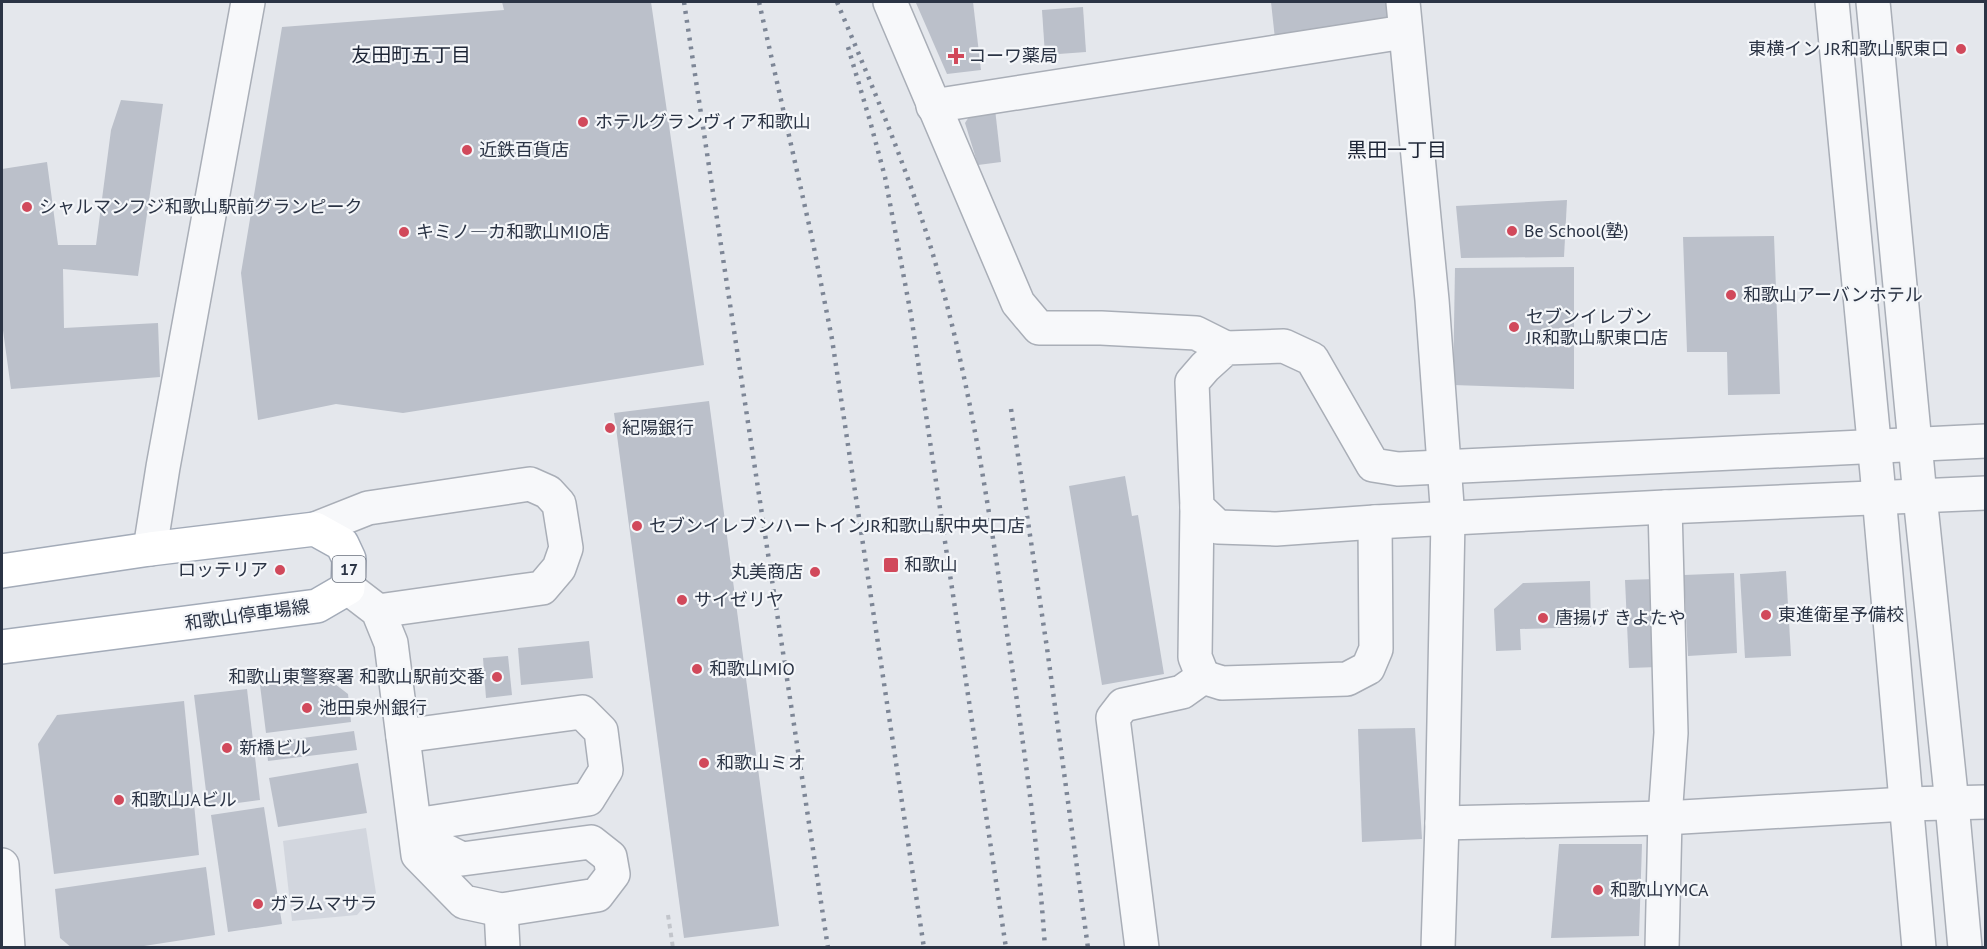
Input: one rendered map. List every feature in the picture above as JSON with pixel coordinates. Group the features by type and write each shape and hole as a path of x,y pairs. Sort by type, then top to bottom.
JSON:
{"main road":[{"path":"2,571 150,549 315,529"},
{"name":"17","path":"315,529 342,544 349,559 348,588"},
{"name":"和歌山停車場線","path":"2,647 316,606 348,588"}],"street":[{"path":"150,549 163,466 248,2"},
{"path":"890,2 1018,303 1039,328 1101,328 1196,333 1226,348 1284,346 1312,359 1373,465 1398,469 1444,468 1986,441"},
{"path":"1832,2 1875,446 1919,948"},
{"path":"1873,2 1965,948"},
{"path":"933,106 1403,17 1432,300 1448,519 1437,948"},
{"path":"1203,677 1195,657 1197,507 1192,382 1226,348"},
{"path":"315,529 368,508 530,483 548,492 559,504 566,548 559,568 542,588 378,611"},
{"path":"1197,507 1218,527 1276,529 1665,507 1986,493"},
{"path":"1662,948 1665,818 1671,733 1665,507"},
{"path":"1203,677 1222,683 1347,680 1368,668 1376,648 1375,522"},
{"path":"348,588 378,611 392,643 404,736 415,831 418,855 464,902 501,910 597,895 613,874 610,857 591,842 462,859 415,831"},
{"path":"1142,948 1113,718 1124,705 1182,692 1203,677"},
{"path":"404,736 582,712 601,731 606,770 588,799 415,831"},
{"path":"1442,823 1665,818 1906,804 1986,802"},
{"path":"2,865 8,948"},
{"path":"501,910 503,948"}],"path":[{"path":"668,915 673,948"}],"shaded area":[{"path":"366,828 376,893 357,915 292,921 283,841"}],"building":[{"name":"近鉄百貨店","path":"502,2 651,2 704,365 403,413 336,404 258,420 241,273 282,27 504,10"},
{"path":"973,2 981,70 947,74 916,3"},
{"path":"1271,2 1391,2 1391,22 1275,39"},
{"path":"1083,7 1086,52 1045,55 1042,10"},
{"name":"シャルマンフジ和歌山駅前グランピーク","path":"121,100 163,104 138,276 63,269 64,328 158,323 160,377 11,389 2,323 2,169 47,162 58,245 96,245 111,130"},
{"path":"995,109 1001,162 978,165 965,123 972,112"},
{"name":"Be School(塾)","path":"1567,200 1564,257 1461,258 1456,206"},
{"name":"和歌山アーバンホテル","path":"1774,236 1780,394 1728,395 1727,352 1687,352 1683,237"},
{"name":"セブンイレブン JR和歌山駅東口店","path":"1574,267 1574,389 1453,385 1455,268"},
{"name":"和歌山MIO","path":"709,401 779,926 684,938 614,413"},
{"path":"1125,476 1132,516 1138,515 1164,674 1102,685 1069,486"},
{"name":"東進衛星予備校","path":"1786,571 1791,656 1745,658 1740,574"},
{"path":"1734,573 1737,653 1688,656 1684,575"},
{"path":"1655,579 1658,667 1629,668 1625,580"},
{"name":"唐揚げ きよたや","path":"1590,581 1591,627 1520,629 1521,650 1496,651 1494,609 1523,583"},
{"path":"589,641 593,678 521,685 518,648"},
{"name":"和歌山東警察署 和歌山駅前交番","path":"508,656 512,695 486,698 483,658"},
{"path":"322,674 348,694 351,722 266,733 260,685"},
{"name":"新橋ビル","path":"247,689 260,800 208,807 194,695"},
{"name":"和歌山JAビル","path":"184,701 199,855 54,874 38,744 57,715"},
{"path":"1415,728 1422,839 1362,842 1358,729"},
{"path":"354,731 357,750 268,761 266,743"},
{"path":"358,763 367,813 278,827 269,778"},
{"path":"264,807 282,924 228,932 211,815"},
{"name":"和歌山YMCA","path":"1559,844 1642,844 1639,936 1551,938"},
{"path":"206,867 215,935 131,948 72,948 60,938 55,889"}],"railway":[{"path":"684,2 828,948"},
{"path":"759,2 812,238 832,339 924,948"},
{"path":"837,2 892,135 928,237 950,316 970,404 986,493 1018,707 1034,827 1045,948"},
{"path":"848,47 885,177 911,315 1006,948"},
{"path":"1011,409 1047,648 1088,948"}],"place":[{"name":"東横イン JR和歌山駅東口","path":"1961,49"},
{"name":"コーワ薬局","path":"956,56"},
{"name":"ホテルグランヴィア和歌山","path":"583,122"},
{"name":"近鉄百貨店","path":"467,150"},
{"name":"シャルマンフジ和歌山駅前グランピーク","path":"27,207"},
{"name":"Be School(塾)","path":"1512,231"},
{"name":"キミノ―カ和歌山MIO店","path":"404,232"},
{"name":"和歌山アーバンホテル","path":"1731,295"},
{"name":"セブンイレブン JR和歌山駅東口店","path":"1514,327"},
{"name":"紀陽銀行","path":"610,428"},
{"name":"セブンイレブンハートインJR和歌山駅中央口店","path":"637,526"},
{"name":"和歌山","path":"891,565"},
{"name":"ロッテリア","path":"280,570"},
{"name":"丸美商店","path":"815,572"},
{"name":"サイゼリヤ","path":"682,600"},
{"name":"東進衛星予備校","path":"1766,615"},
{"name":"唐揚げ きよたや","path":"1543,618"},
{"name":"和歌山MIO","path":"697,669"},
{"name":"和歌山東警察署 和歌山駅前交番","path":"497,677"},
{"name":"池田泉州銀行","path":"307,708"},
{"name":"新橋ビル","path":"227,748"},
{"name":"和歌山ミオ","path":"704,763"},
{"name":"和歌山JAビル","path":"119,800"},
{"name":"和歌山YMCA","path":"1598,890"},
{"name":"ガラムマサラ","path":"258,904"}],"district":[{"name":"友田町五丁目","path":"411,55"},
{"name":"黒田一丁目","path":"1397,150"}]}
